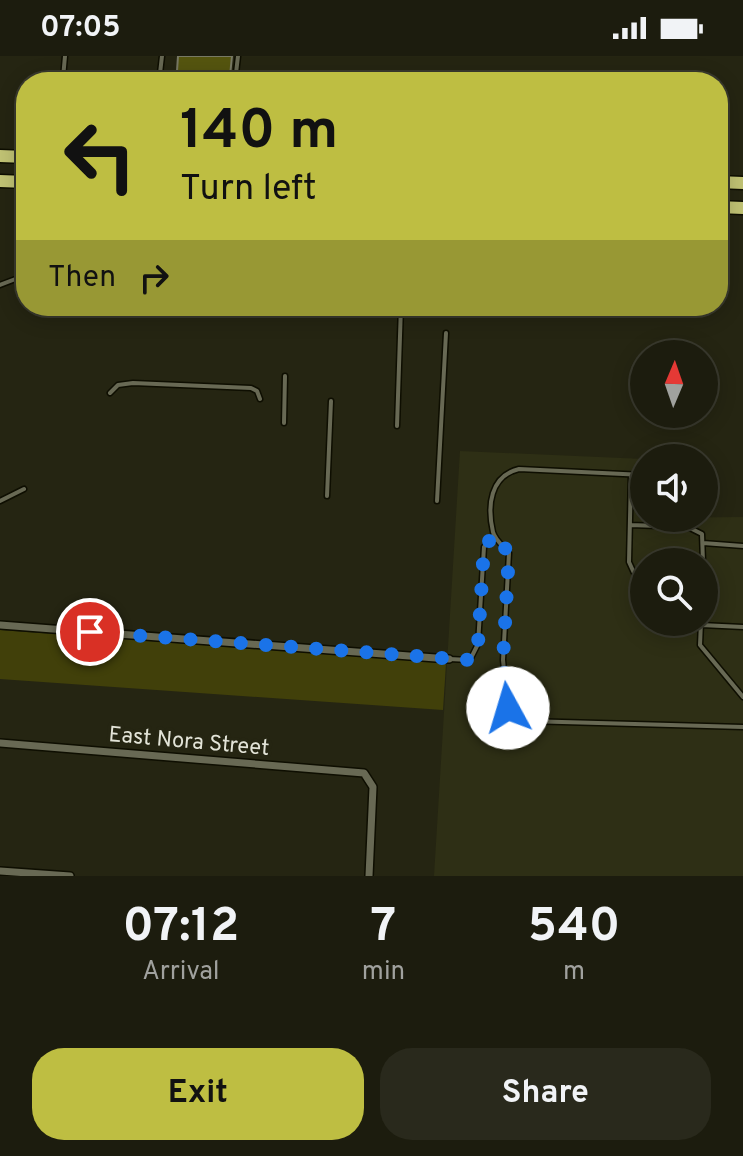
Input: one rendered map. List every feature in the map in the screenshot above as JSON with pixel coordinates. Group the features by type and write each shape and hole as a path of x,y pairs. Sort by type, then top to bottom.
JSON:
{"street":[{"path":"0,625 449,659"},
{"name":"East Nora Street","path":"0,743 361,772 371,780 369,876"},
{"path":"0,871 70,876"}],"lane":[{"path":"397,426 401,316"},
{"path":"437,501 446,333"},
{"path":"284,423 285,376"},
{"path":"110,393 124,384 181,385 251,388 260,399"},
{"path":"180,396 181,385"},
{"path":"327,496 331,401"},
{"path":"630,475 519,469 506,472 496,483 492,497 494,535 509,553 503,660 508,708 526,721 743,727"},
{"path":"0,501 24,489"},
{"path":"699,532 702,534 703,548"},
{"path":"449,659 470,660 478,644 484,547 494,535"},
{"path":"703,543 743,546"},
{"path":"718,625 743,627"},
{"path":"700,636 700,645 743,697"}],"shaded area":[{"path":"460,451 630,458 630,532 718,532 718,517 743,517 743,876 434,876"},
{"path":"0,630 446,663 443,710 0,679"}],"building":[{"path":"178,56 232,56 230,72 177,71"}],"route":[{"path":"90,632 470,660 478,644 484,547 494,535 509,553 503,660 508,708"}]}
